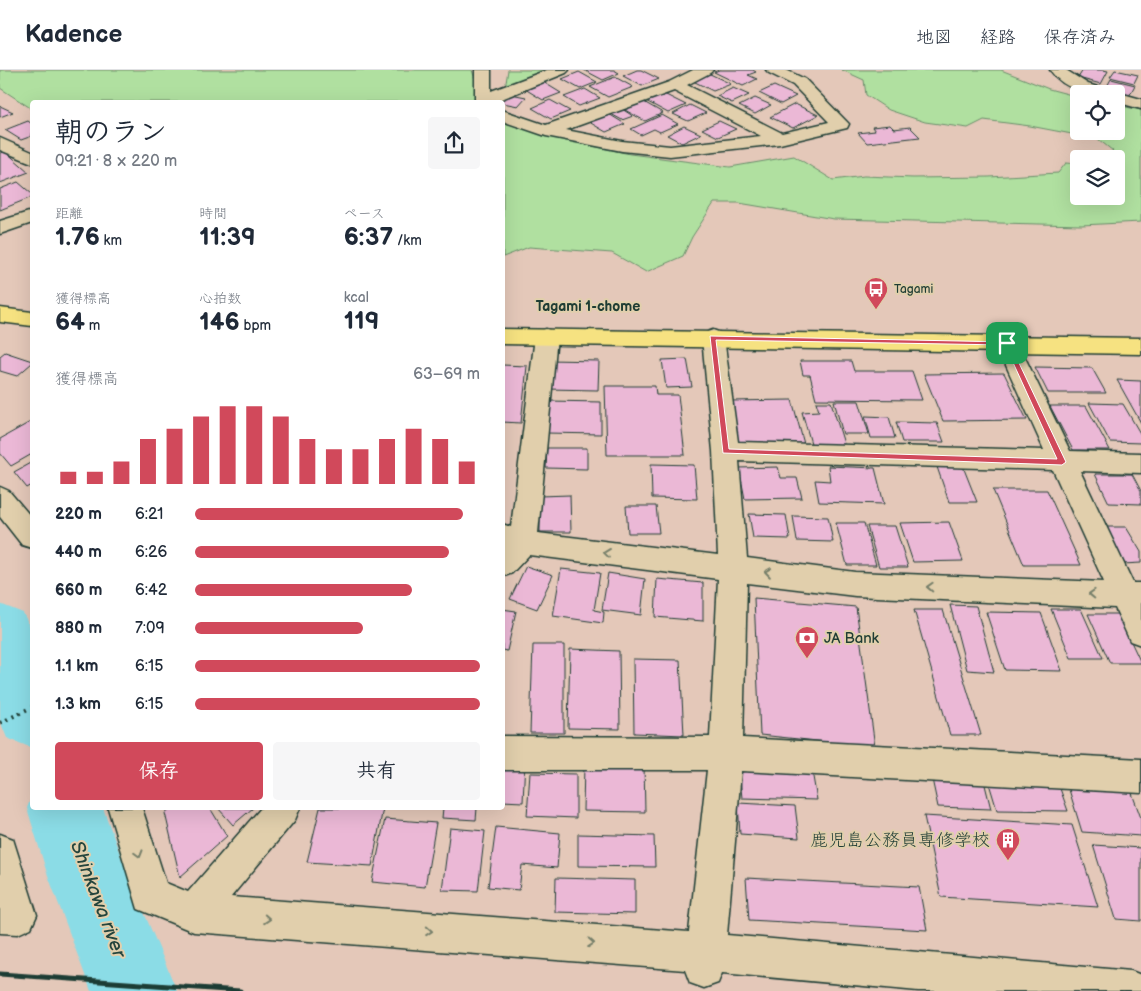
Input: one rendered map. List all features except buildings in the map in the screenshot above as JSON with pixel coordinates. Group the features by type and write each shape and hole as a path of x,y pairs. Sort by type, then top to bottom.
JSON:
{"main road":[{"path":"0,315 30,319"},
{"path":"505,336 1141,346"}],"street":[{"path":"483,70 484,100"},
{"path":"486,100 561,70"},
{"path":"546,131 675,85 705,70"},
{"path":"505,116 546,131 622,146 670,151 780,139 841,124 799,82 774,70"},
{"path":"1058,70 1079,85"},
{"path":"675,85 780,139"},
{"path":"1125,100 1141,104"},
{"path":"0,143 30,157"},
{"path":"0,228 30,219"},
{"path":"505,558 513,539 546,337"},
{"path":"705,960 726,754 733,568 726,451 713,338"},
{"path":"1007,343 1062,462 1133,596 1141,631"},
{"path":"726,451 1141,463"},
{"path":"0,498 30,535"},
{"path":"513,539 855,584 1133,596"},
{"path":"505,753 726,754 1141,776"},
{"path":"126,810 151,896 194,913 705,960 1131,991"},
{"path":"194,913 281,810"},
{"path":"0,852 18,915 0,914"}],"path":[{"path":"0,723 30,708"}],"green space":[{"path":"0,70 472,70 481,100 30,100 30,108 0,88"},
{"path":"508,70 553,70 505,89"},
{"path":"842,70 1001,70 1049,89 1070,95 1070,134 984,120 968,128 925,122 889,110 866,95 864,80"},
{"path":"1125,107 1141,110 1141,222 1081,225 834,219 739,203 714,203 692,237 683,256 646,272 612,253 529,247 505,256 505,123 551,137 630,154 730,167 794,156 833,180 864,176 913,178 989,177 1058,173 1066,163 1070,163 1070,205 1125,205 1125,150 1112,150 1099,140 1125,140"}],"waterway":[{"name":"Shinkawa river","path":"0,634 15,664 30,708"},
{"name":"Shinkawa river","path":"66,810 86,870 134,991"}],"railway":[{"path":"0,974 240,991"}],"place":[{"name":"Tagami","path":"876,310"},
{"name":"JA Bank","path":"807,659"},
{"name":"鹿児島公務員専修学校","path":"1008,861"}],"district":[{"name":"Tagami 1-chome","path":"588,306"}],"route":[{"path":"713,338 1007,343 1062,462 726,451 713,338"}]}
